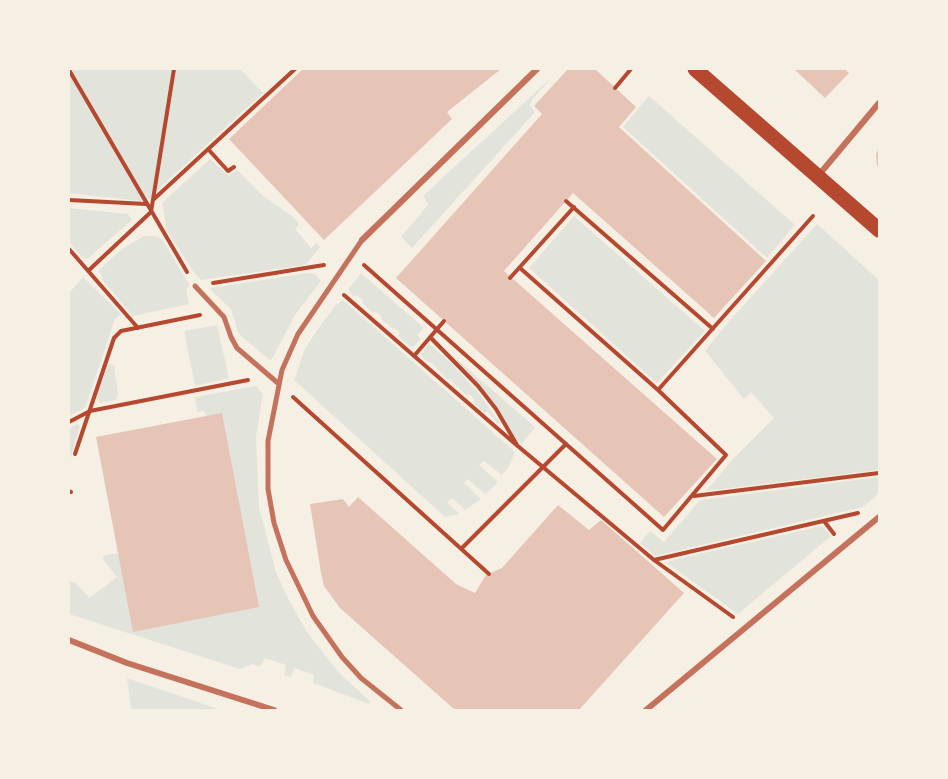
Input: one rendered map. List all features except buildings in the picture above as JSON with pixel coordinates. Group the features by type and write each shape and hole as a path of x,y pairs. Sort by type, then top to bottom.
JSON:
{"main road":[{"path":"695,69 879,230"}],"street":[{"path":"401,710 361,678 326,637 313,616 286,560 274,523 268,489 268,441 279,384 282,370 298,334 362,240 537,69"},
{"path":"817,177 879,103"},
{"path":"195,286 224,317 237,348 279,384"},
{"path":"646,710 879,517"},
{"path":"69,640 127,663 274,710"}],"path":[{"path":"88,271 151,212 174,69"},
{"path":"153,199 295,69"},
{"path":"615,88 631,69"},
{"path":"69,70 195,286 348,262"},
{"path":"208,149 228,171 234,166"},
{"path":"69,200 146,204"},
{"path":"566,201 712,329"},
{"path":"510,278 574,207"},
{"path":"658,390 813,216"},
{"path":"69,249 138,328"},
{"path":"353,254 663,530 726,455 658,390 520,268"},
{"path":"332,284 518,446 654,560 737,619"},
{"path":"75,454 114,338 121,331 219,311"},
{"path":"414,356 444,321"},
{"path":"430,337 478,386 496,409 518,446"},
{"path":"69,423 90,411 269,376"},
{"path":"279,384 489,574"},
{"path":"462,548 566,444"},
{"path":"693,496 879,473"},
{"path":"654,560 865,511"},
{"path":"824,521 836,536"}],"shaded area":[{"path":"69,69 240,69 263,93 150,199 141,201 69,193"},
{"path":"552,77 532,100 530,105 535,112 412,248 401,237 428,205 423,196"},
{"path":"649,96 795,225 767,258 623,127"},
{"path":"210,159 229,176 237,170 262,195 296,219 299,225 295,229 311,248 317,243 320,247 305,265 201,280 197,277 167,231 162,203"},
{"path":"69,208 128,214 132,220 87,259 82,257 69,242"},
{"path":"574,216 705,331 657,383 529,268"},
{"path":"817,224 879,280 879,470 706,491 732,460 774,418 751,392 744,399 705,351"},
{"path":"144,236 155,236 162,239 190,286 186,289 189,304 133,316 103,281 99,270 122,249"},
{"path":"308,273 315,274 321,281 295,315 271,361 239,334 231,309 211,288"},
{"path":"361,273 424,328 417,335 421,339 412,348 398,336 400,333 395,328 393,329 381,319 382,317 375,311 373,313 362,303 363,300 357,295 354,297 348,290"},
{"path":"83,277 121,314 115,319 85,408 69,416 69,293"},
{"path":"343,300 515,452 502,475 484,461 479,465 498,482 485,494 468,479 464,483 481,499 465,510 452,498 447,502 459,514 445,517 294,380 304,351 315,333 335,306"},
{"path":"217,325 229,378 195,386 184,331"},
{"path":"437,342 535,427 522,444 515,438 492,401"},
{"path":"429,344 452,364 479,394 500,423 498,424 487,411 485,413 474,403 475,400 469,394 467,396 431,362 429,363 420,355"},
{"path":"108,364 114,366 118,394 116,400 100,403 97,399 99,389"},
{"path":"256,386 263,394 256,437 259,507 276,572 307,632 339,673 370,701 369,704 313,683 314,675 294,668 291,677 284,675 286,665 265,658 260,667 253,664 240,669 69,614 70,581 77,584 89,598 117,577 102,558 118,553 206,416 204,411 197,412 195,397"},
{"path":"77,424 80,426 69,462 69,429"},
{"path":"879,477 879,493 863,507 655,556 640,543 650,531 664,542 700,500"},
{"path":"822,526 831,536 738,614 667,563 677,559"},
{"path":"127,678 221,710 131,710"}]}
